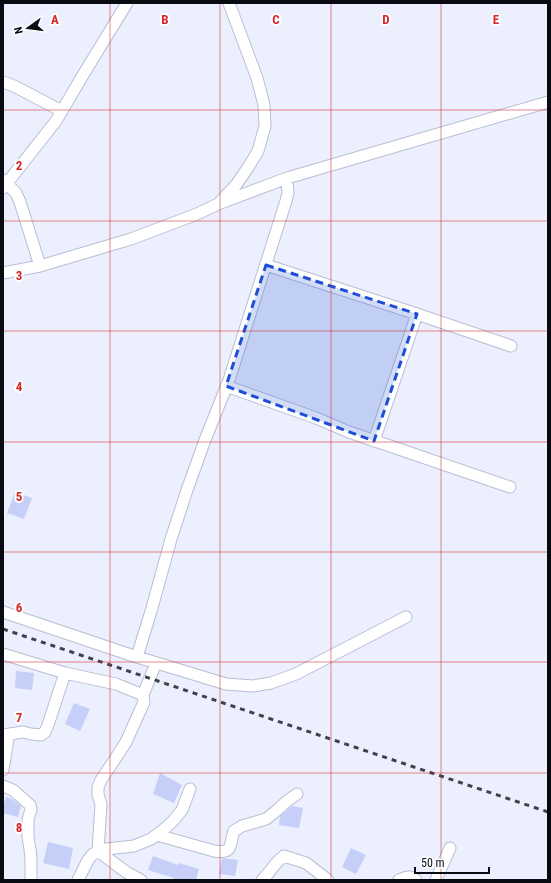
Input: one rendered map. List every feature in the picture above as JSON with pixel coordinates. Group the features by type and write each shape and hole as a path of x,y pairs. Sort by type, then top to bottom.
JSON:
{"street":[{"path":"40,266 20,202 16,193 4,184 56,122 127,3"},
{"path":"218,204 236,185 249,166 258,151 265,126 264,105 257,78 229,3"},
{"path":"3,82 62,110"},
{"path":"3,273 40,266 131,239 287,178 548,102"},
{"path":"137,657 186,490 226,386 266,265 288,193 287,178"},
{"path":"266,265 511,346"},
{"path":"374,441 417,314"},
{"path":"226,386 374,441 510,487"},
{"path":"3,612 137,657 226,684 253,686 271,683 296,674 406,617"},
{"path":"3,654 65,673 116,684 143,695"},
{"path":"98,851 101,804 98,794 98,787 126,742 144,702 143,695 156,662"},
{"path":"3,770 8,739 5,735 23,732 42,735 48,725 65,673"},
{"path":"3,786 13,790 31,807 28,819 28,837 31,859 31,880"},
{"path":"78,880 88,860 98,851 134,846 157,835 173,821 182,810 190,789"},
{"path":"157,835 223,853 228,850 234,831 242,826 266,819 276,812 286,801 297,794"},
{"path":"436,880 450,848"},
{"path":"98,851 126,872 141,880"},
{"path":"262,880 277,860 284,856 306,863 328,880"},
{"path":"399,880 406,877 411,877 416,880"}],"highlighted area":[{"path":"266,265 417,314 374,441 226,386"}],"building":[{"path":"15,492 32,498 24,519 7,513"},
{"path":"16,671 34,673 32,690 15,688"},
{"path":"74,703 90,709 80,731 65,724"},
{"path":"160,773 182,785 174,803 153,794"},
{"path":"6,797 12,799 21,806 18,817 3,813"},
{"path":"292,806 303,808 299,828 279,825 280,816"},
{"path":"48,842 73,848 69,869 43,863"},
{"path":"351,848 366,855 356,874 342,867"},
{"path":"153,856 178,865 179,863 199,869 196,880 173,880 174,878 148,870"},
{"path":"222,858 238,860 235,876 219,874"}],"railway":[{"path":"3,629 548,812"}]}
